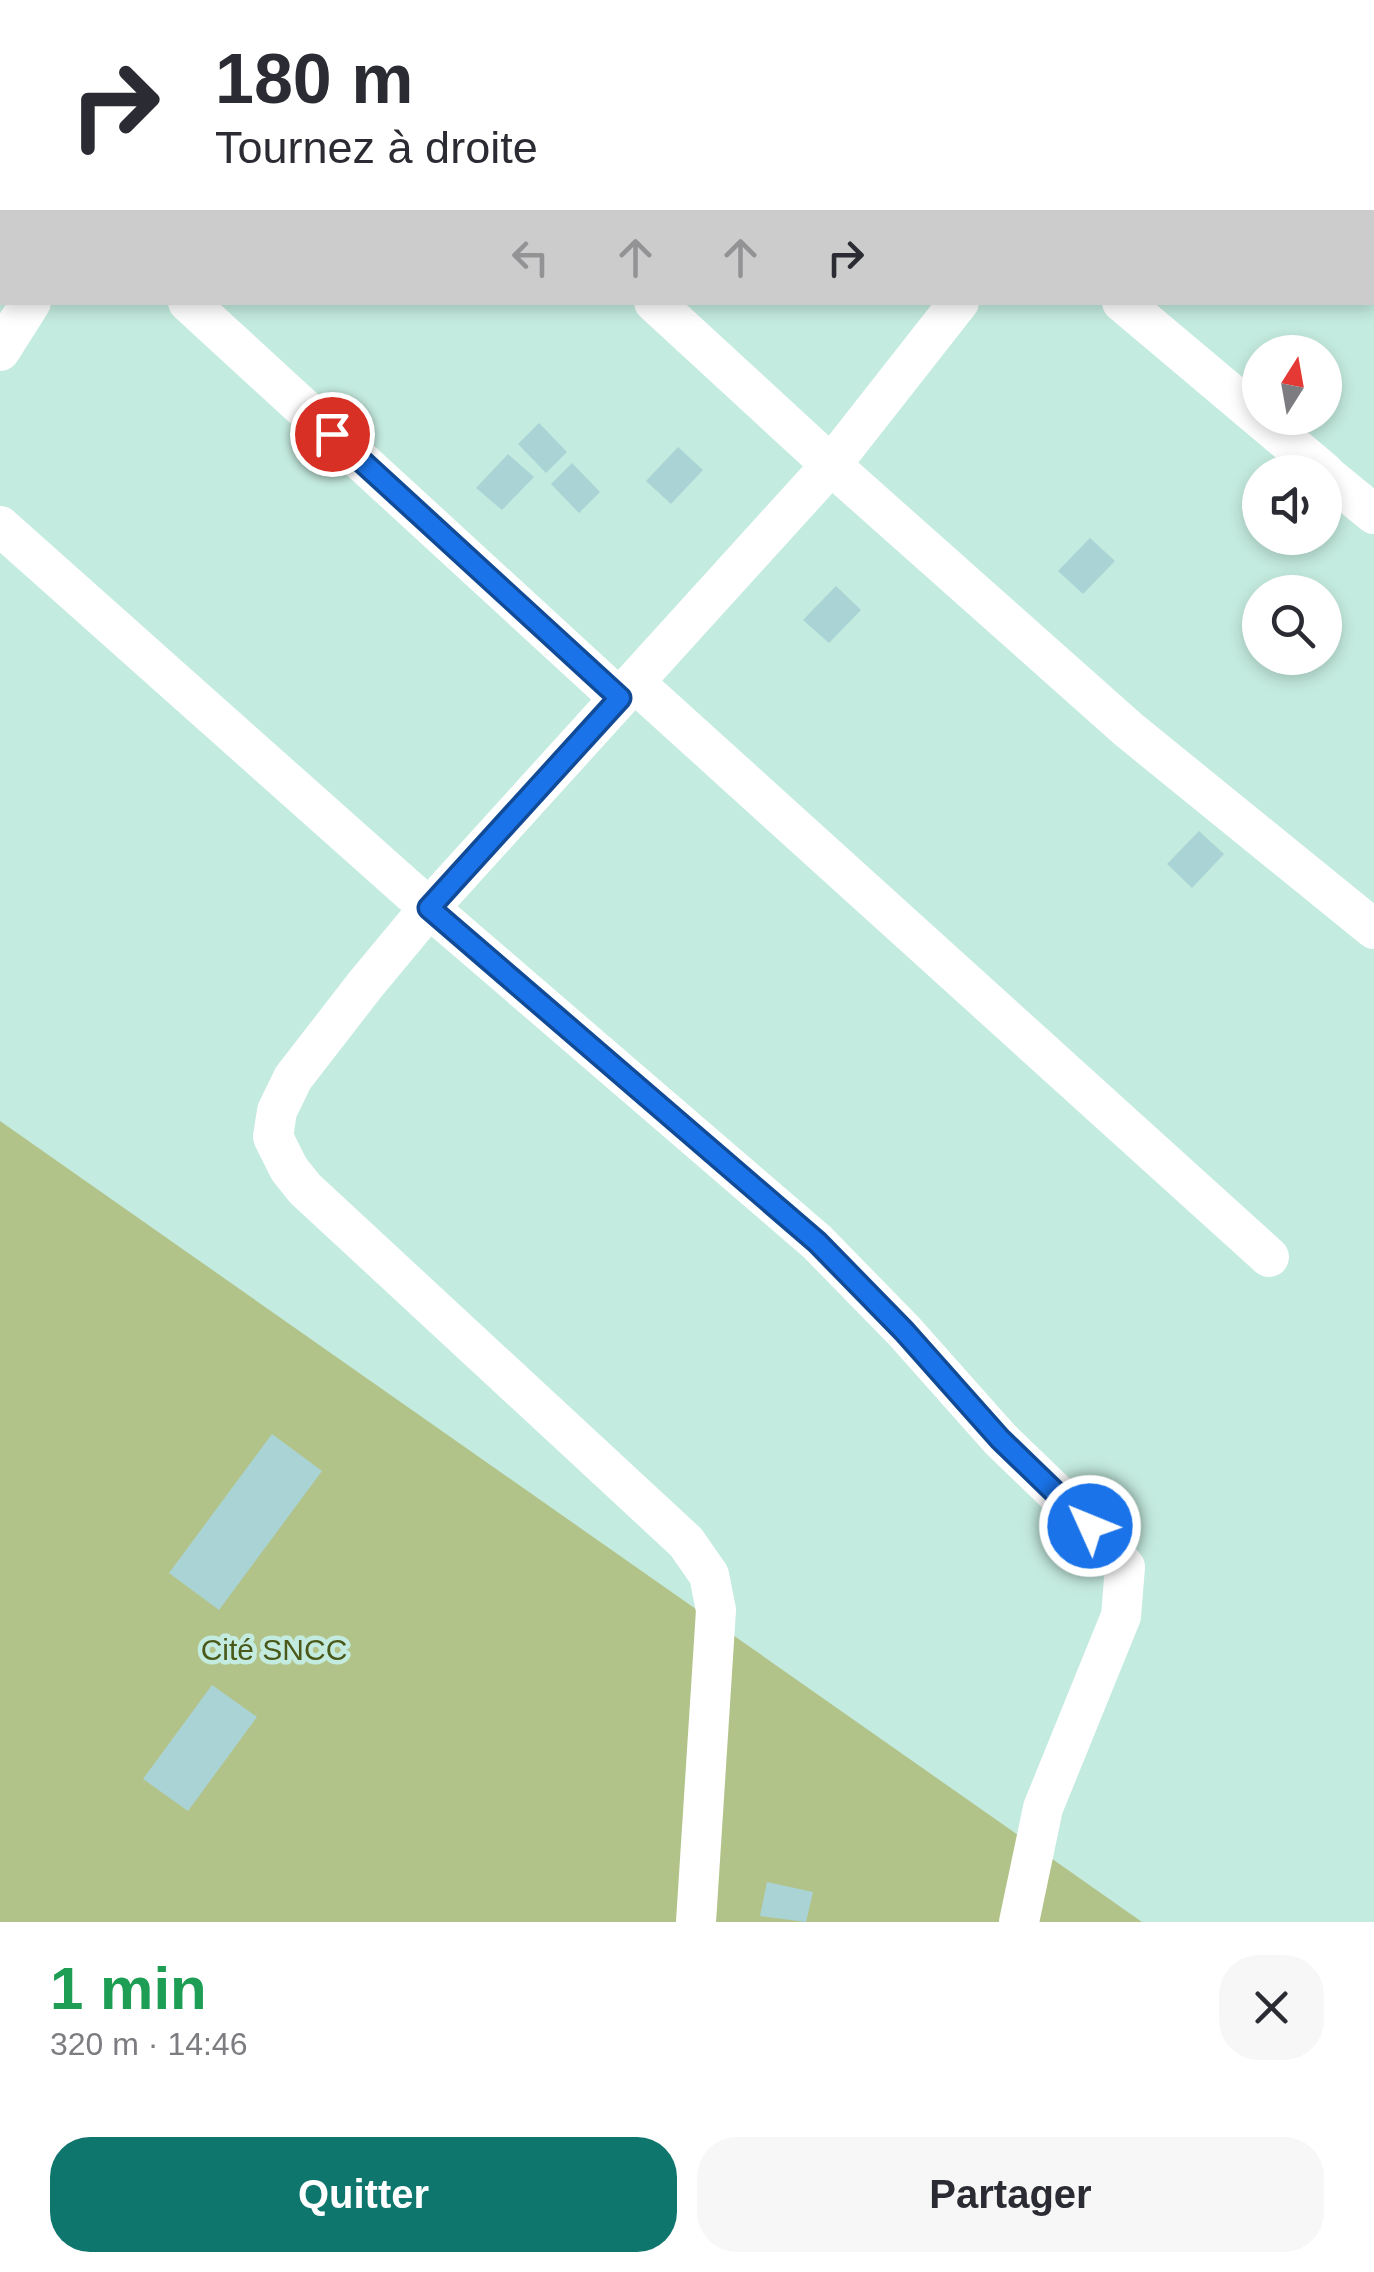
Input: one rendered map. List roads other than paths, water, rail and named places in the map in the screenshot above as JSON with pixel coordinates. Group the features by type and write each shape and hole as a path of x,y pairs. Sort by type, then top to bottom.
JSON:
{"street":[{"path":"0,351 29,305"},
{"path":"191,305 1269,1257"},
{"path":"657,305 1129,730 1374,929"},
{"path":"696,1922 716,1610 709,1575 686,1542 305,1189 272,1137 277,1111 294,1078 364,985 429,908 831,465 957,305"},
{"path":"1126,305 1303,455"},
{"path":"1342,488 1374,514"},
{"path":"0,526 429,908 817,1242 1125,1567 1121,1616 1043,1808 1019,1922"}],"park label":[{"name":"Cité SNCC","path":"274,1649"}]}
